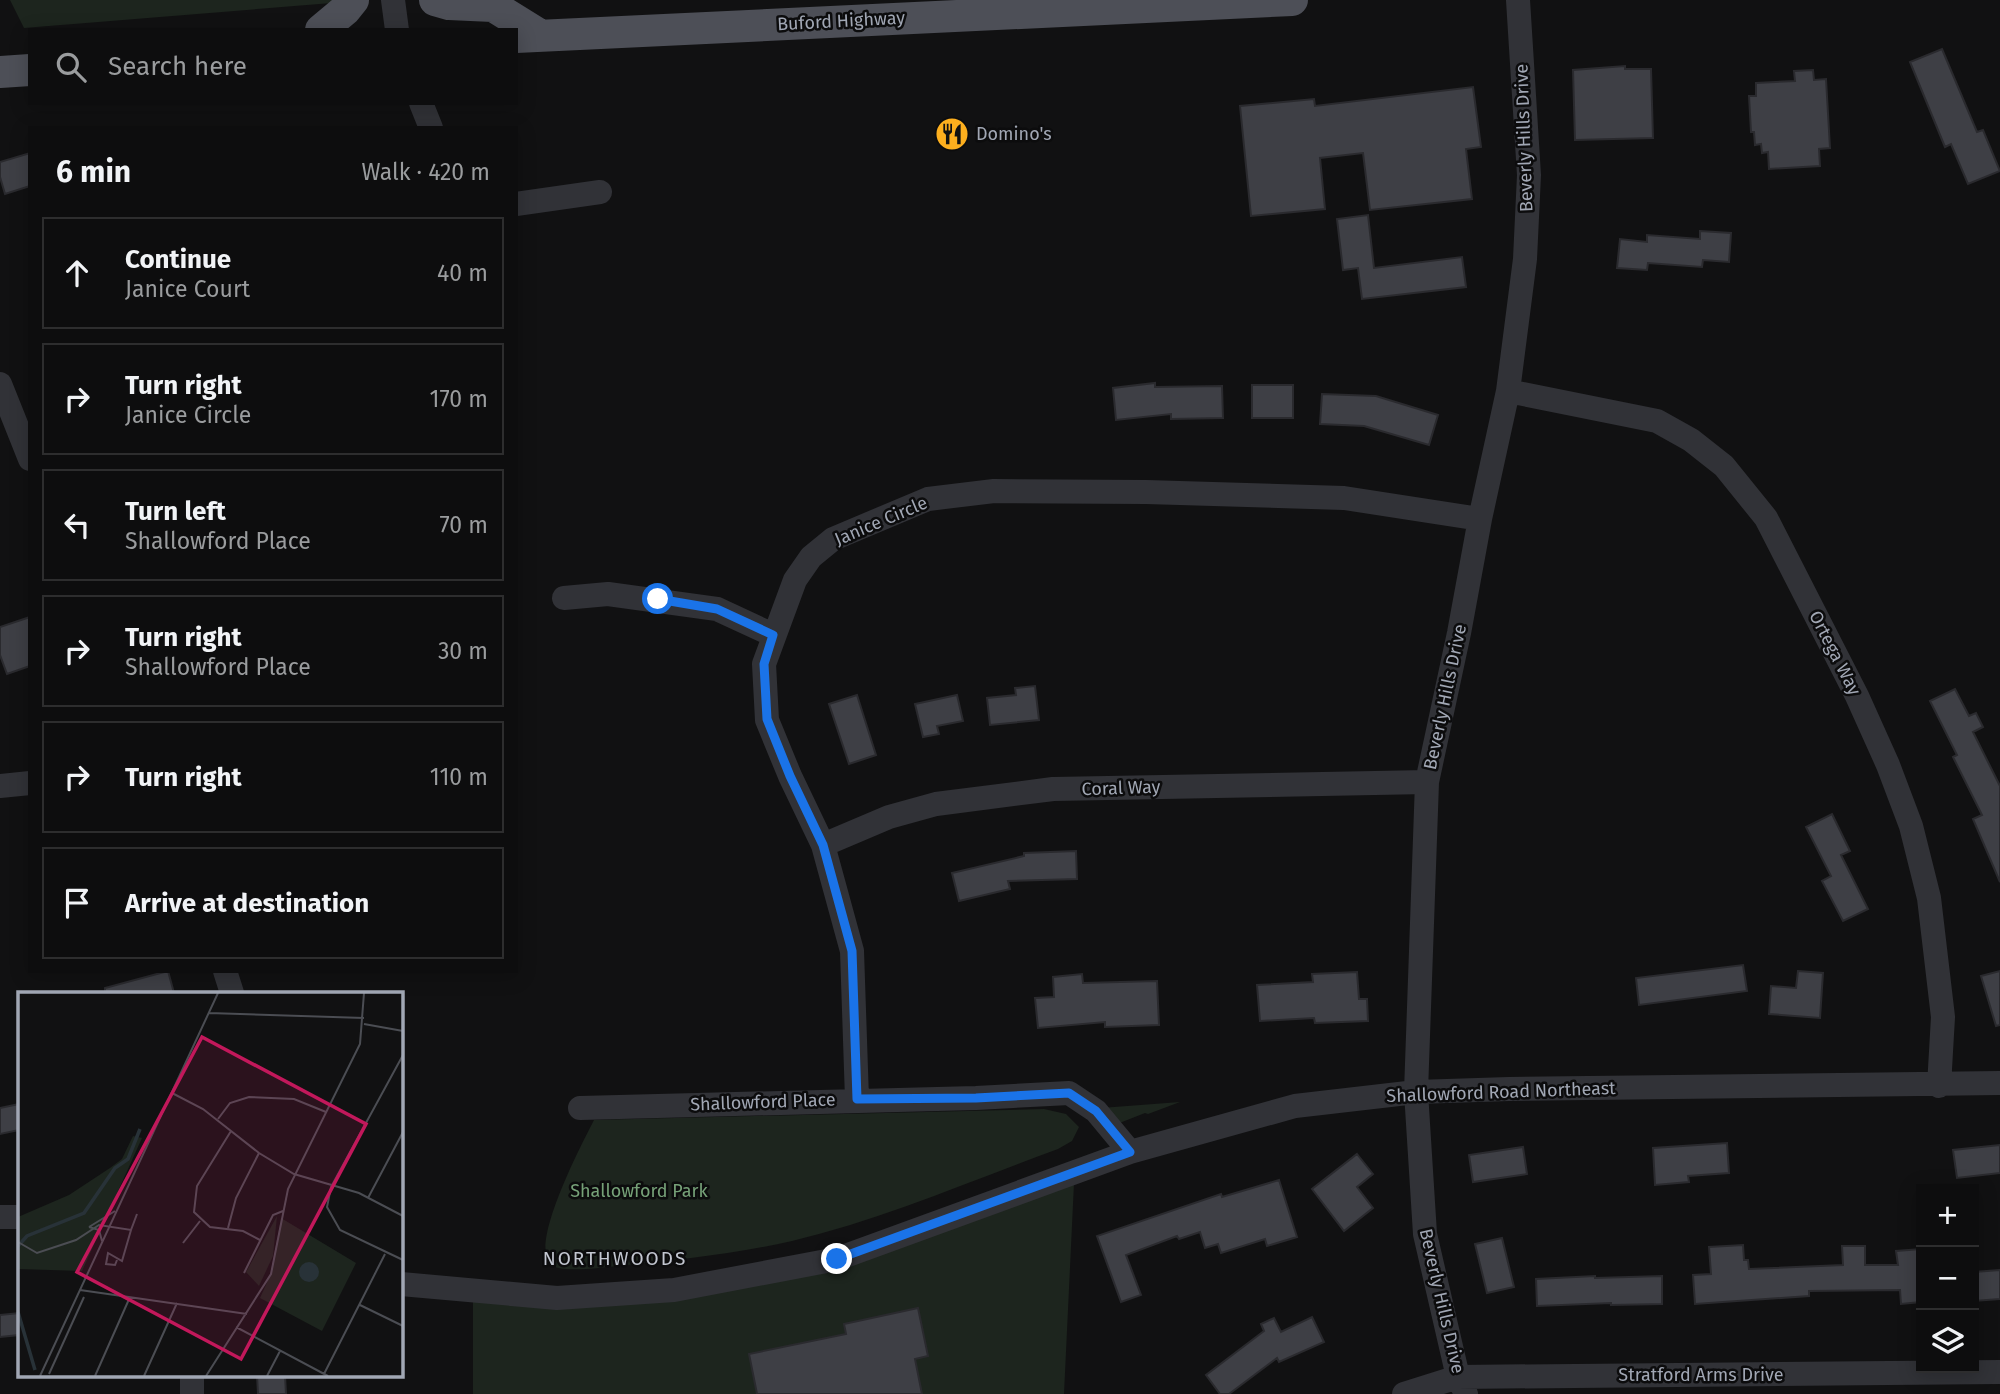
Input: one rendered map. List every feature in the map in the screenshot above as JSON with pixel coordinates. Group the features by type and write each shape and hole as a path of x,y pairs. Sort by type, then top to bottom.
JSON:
{"main road":[{"path":"323,28 354,0"},
{"path":"435,0 449,4 493,6 528,36"},
{"name":"Buford Highway","path":"528,36 1292,0"},
{"path":"0,72 28,70"}],"street":[{"path":"393,0 397,28"},
{"name":"Beverly Hills Drive","path":"1462,1386 1425,1234 1416,1092 1427,782 1508,391 1525,259 1529,175 1518,0"},
{"path":"422,105 429,126"},
{"path":"518,204 600,192"},
{"path":"0,384 17,446"},
{"name":"Ortega Way","path":"1508,391 1657,421 1691,440 1724,466 1766,519 1857,696 1888,765 1911,826 1930,898 1943,1017 1939,1086"},
{"name":"Janice Circle","path":"857,1099 852,951 823,845 790,776 767,719 764,664 795,580 811,557 833,539 928,499 994,491 1344,498 1480,519"},
{"path":"564,598 608,594 717,609 773,635"},
{"name":"Coral Way","path":"823,845 889,817 936,804 1053,789 1427,782"},
{"path":"0,786 28,783"},
{"path":"226,973 232,992"},
{"name":"Shallowford Road Northeast","path":"402,1284 557,1298 674,1290 837,1259 1130,1152 1295,1106 1416,1092 2000,1083"},
{"name":"Shallowford Place","path":"580,1108 976,1098 1069,1093 1096,1111 1130,1152"},
{"path":"0,1217 18,1217"},
{"name":"Stratford Arms Drive","path":"1404,1394 1462,1386 2000,1373"},
{"path":"192,1376 192,1394"}],"green space":[{"path":"10,0 369,0 24,28"},
{"path":"1180,1102 1117,1124 1101,1108"},
{"name":"Shallowford Park","path":"1044,1109 1066,1114 1079,1127 1072,1141 1058,1149 926,1199 826,1232 727,1253 593,1268 555,1267 550,1264 546,1252 547,1236 560,1193 594,1120"},
{"path":"1075,1162 1064,1394 473,1394 473,1297 652,1287 864,1249"}],"building":[{"path":"1942,49 1977,132 1983,130 2000,171 1968,184 1951,144 1945,147 1910,62"},
{"path":"1625,66 1625,69 1651,69 1653,138 1575,140 1573,70"},
{"path":"1813,70 1814,80 1826,79 1830,148 1819,149 1820,166 1769,169 1768,152 1762,153 1761,144 1755,145 1754,132 1751,132 1749,96 1756,96 1756,83 1795,81 1794,71"},
{"path":"1473,87 1481,147 1466,149 1472,199 1370,210 1363,153 1320,158 1325,209 1251,216 1240,106 1314,99 1315,106"},
{"path":"28,154 28,187 5,194 0,177 0,162"},
{"path":"1368,215 1374,268 1462,257 1466,287 1362,299 1358,268 1343,270 1337,219"},
{"path":"1700,231 1731,233 1729,262 1703,260 1702,267 1648,263 1647,270 1617,268 1620,239 1647,242 1647,235 1700,239"},
{"path":"1155,383 1155,387 1222,386 1223,418 1171,419 1171,414 1116,420 1113,388"},
{"path":"1252,385 1293,385 1293,418 1252,418"},
{"path":"1322,394 1376,396 1438,415 1429,445 1364,426 1320,424"},
{"path":"28,618 28,667 7,674 0,655 0,627"},
{"path":"1035,686 1039,720 990,725 987,698 1016,695 1015,688"},
{"path":"1955,689 1969,716 1976,713 1983,727 1973,732 2000,786 2000,882 1973,819 1982,815 1953,757 1957,755 1930,701"},
{"path":"857,695 876,755 849,764 829,704"},
{"path":"957,695 963,721 937,726 939,734 923,737 915,704"},
{"path":"1832,814 1850,851 1841,855 1868,909 1843,921 1822,881 1831,876 1806,827"},
{"path":"1076,851 1077,879 1008,881 1010,889 959,901 952,873 1024,856 1024,853"},
{"path":"1743,965 1747,991 1639,1005 1636,978"},
{"path":"1798,971 1823,973 1820,1018 1769,1014 1771,986 1796,988"},
{"path":"2000,971 2000,1025 1996,1026 1981,976"},
{"path":"1357,972 1359,999 1367,999 1368,1021 1315,1023 1314,1018 1260,1021 1257,985 1313,982 1312,974"},
{"path":"169,973 174,992 105,992 105,988"},
{"path":"1082,974 1083,983 1157,981 1159,1025 1105,1027 1105,1022 1038,1028 1035,998 1054,997 1053,977"},
{"path":"18,1104 18,1130 0,1134 0,1108"},
{"path":"1727,1143 1729,1173 1688,1176 1689,1182 1655,1185 1653,1148"},
{"path":"2000,1145 2000,1173 1957,1178 1953,1150"},
{"path":"1523,1147 1527,1174 1473,1182 1469,1155"},
{"path":"1357,1154 1373,1174 1357,1187 1373,1208 1344,1231 1312,1189"},
{"path":"1279,1180 1297,1237 1267,1246 1265,1239 1221,1253 1218,1244 1205,1248 1200,1232 1179,1239 1177,1236 1126,1255 1141,1295 1121,1302 1097,1236 1221,1194 1222,1197"},
{"path":"1502,1238 1514,1287 1487,1293 1475,1244"},
{"path":"1743,1245 1744,1260 1748,1260 1749,1269 1843,1265 1842,1246 1865,1246 1865,1265 1898,1265 1896,1251 1916,1249 1916,1302 1901,1304 1900,1290 1809,1291 1809,1296 1695,1304 1693,1275 1711,1274 1709,1247"},
{"path":"2000,1270 2000,1299 1979,1301 1979,1272"},
{"path":"1662,1276 1662,1304 1537,1306 1536,1279"},
{"path":"918,1308 928,1356 915,1359 922,1394 757,1394 749,1354 846,1334 844,1324"},
{"path":"18,1313 18,1335 0,1337 0,1315"},
{"path":"1312,1317 1324,1342 1279,1362 1277,1358 1229,1394 1220,1394 1206,1375 1264,1331 1261,1324 1274,1318 1281,1332"},
{"path":"257,1376 285,1376 286,1394 258,1394"}],"place":[{"name":"Domino's","path":"952,134"}],"district":[{"name":"NORTHWOODS","path":"615,1258"}],"route":[{"path":"658,599 717,609 773,635 764,664 767,719 790,776 823,845 852,951 857,1099 976,1098 1069,1093 1096,1111 1130,1152 837,1259"}]}
